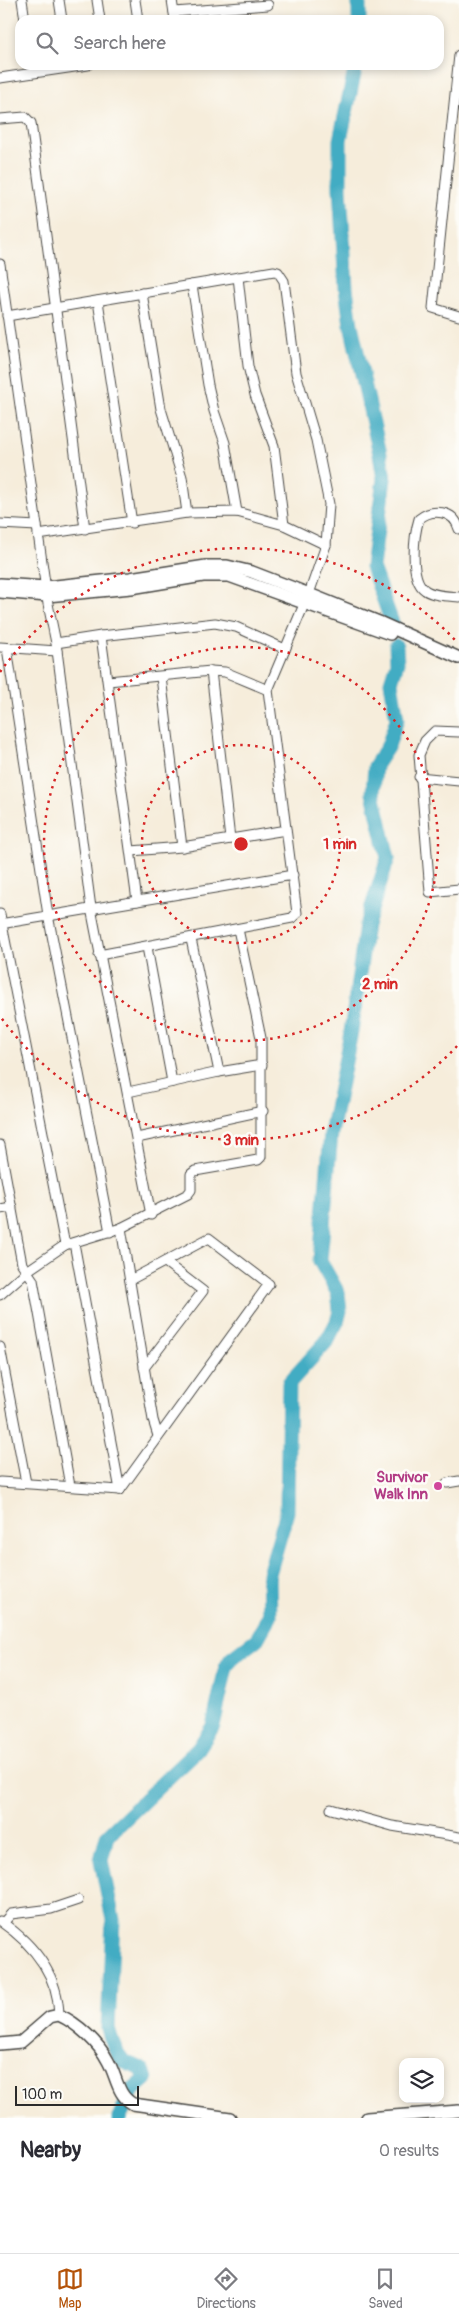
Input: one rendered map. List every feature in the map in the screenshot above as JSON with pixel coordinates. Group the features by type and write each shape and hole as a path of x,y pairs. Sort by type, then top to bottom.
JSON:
{"street":[{"path":"22,0 24,15"},
{"path":"59,0 61,15"},
{"path":"97,0 99,15"},
{"path":"136,0 138,15"},
{"path":"172,0 174,15"},
{"path":"183,15 268,5"},
{"path":"459,55 454,149 433,308 459,316"},
{"path":"0,78 29,70"},
{"path":"0,119 25,117 31,123 85,529"},
{"path":"0,264 46,592 56,647 90,908 151,1215"},
{"path":"7,316 274,271 284,281 296,373 328,488 329,504 326,545 268,690 298,913 292,918 100,955"},
{"path":"238,277 248,366 255,395 274,446 284,525"},
{"path":"192,285 208,385 214,411 226,442 237,512"},
{"path":"142,293 161,409 182,477 187,514"},
{"path":"98,301 132,523"},
{"path":"0,524 38,531 85,529 187,514 237,512 284,525 326,545"},
{"path":"459,528 457,522 450,514 436,512 426,514 419,519 414,548 415,567 420,586 426,591 459,597"},
{"path":"0,592 131,588 217,575 241,578 306,599 459,658"},
{"path":"0,584 46,592"},
{"path":"110,1232 48,915 4,648 56,647 101,636 215,623 236,627 286,649"},
{"path":"387,630 459,667"},
{"path":"101,636 137,902"},
{"path":"108,681 211,671 225,672 268,690"},
{"path":"211,671 230,839"},
{"path":"161,677 182,847"},
{"path":"459,732 435,731 425,741 419,755 419,777 430,892 459,889"},
{"path":"419,777 459,781"},
{"path":"131,850 182,847 286,830"},
{"path":"1,924 292,875"},
{"path":"0,914 120,1490"},
{"path":"0,1295 27,1271 70,1244 121,1228 151,1215 191,1193 190,1178 191,1174 195,1171 258,1160 261,1157 263,1111 261,1038 238,929"},
{"path":"191,938 219,1072"},
{"path":"147,947 172,1082"},
{"path":"128,1092 219,1072 262,1065"},
{"path":"137,1138 263,1111"},
{"path":"0,1145 22,1264 33,1280 70,1486"},
{"path":"0,1209 12,1207"},
{"path":"121,1228 153,1420 158,1436"},
{"path":"120,1490 269,1284 209,1238 130,1280"},
{"path":"144,1368 203,1292 166,1262"},
{"path":"0,1347 26,1483"},
{"path":"447,1483 459,1481"},
{"path":"0,1482 120,1490"},
{"path":"331,1809 392,1826 459,1837"},
{"path":"59,2015 59,1997 41,1961 24,1939 1,1922 11,1914 51,1909 78,1900"},
{"path":"0,2044 21,2042 50,2017 59,2015 81,2030 108,2060 129,2102 230,2118"},
{"path":"367,2118 459,2111"}],"waterway":[{"path":"359,0 359,15"},
{"path":"355,70 340,140 340,189 346,288 351,325 384,479 372,567 394,628"},
{"path":"119,2118 133,2090 146,2079 142,2070 126,2063 117,2053 108,2028 113,1920 101,1860 107,1836 198,1749 213,1726 226,1667 231,1659 257,1639 270,1616 269,1574 287,1512 289,1383 326,1342 337,1322 340,1311 338,1293 320,1261 331,1133 351,1032 366,925 388,858 373,793 375,766 388,746 397,719 391,682 397,663 396,646"}],"place":[{"name":"Survivor Walk Inn","path":"438,1486"}]}
